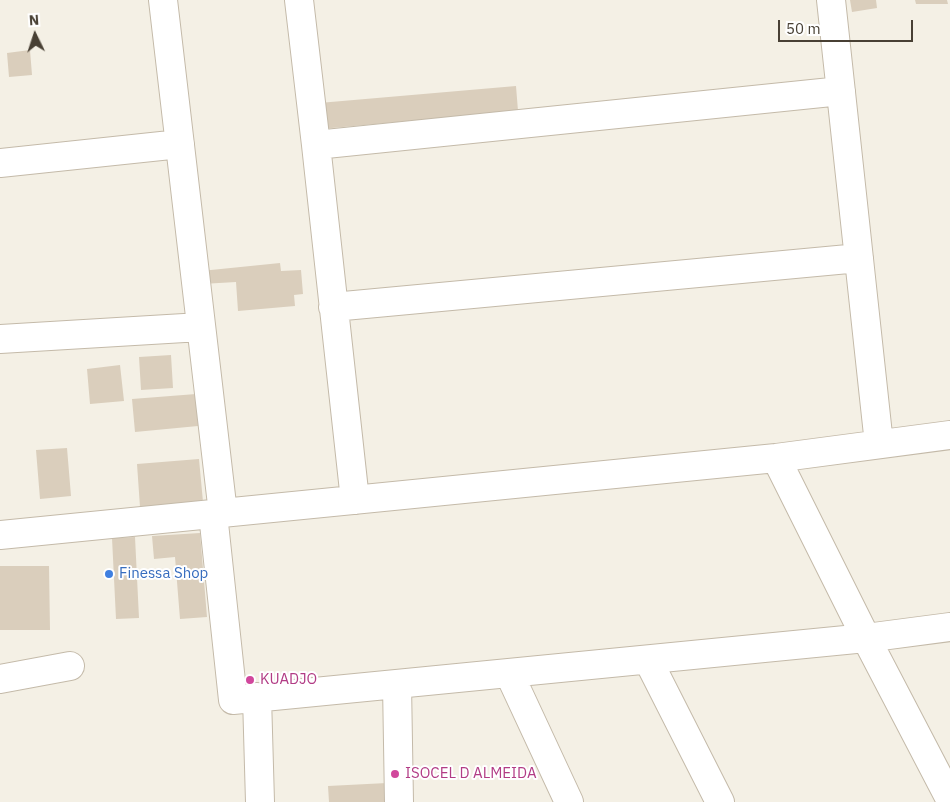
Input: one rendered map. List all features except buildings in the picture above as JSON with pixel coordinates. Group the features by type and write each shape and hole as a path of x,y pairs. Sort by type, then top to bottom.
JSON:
{"street":[{"path":"163,0 201,327 234,700 866,638 950,626"},
{"path":"299,0 355,500"},
{"path":"831,0 879,444"},
{"path":"316,145 841,91"},
{"path":"0,163 180,144"},
{"path":"333,307 859,258"},
{"path":"0,339 201,327"},
{"path":"0,535 776,458 950,435"},
{"path":"776,458 950,800"},
{"path":"648,660 720,802"},
{"path":"0,679 70,666"},
{"path":"509,673 569,802"},
{"path":"397,684 399,802"},
{"path":"258,697 260,802"}],"place":[{"name":"Finessa Shop","path":"109,574"},
{"name":"KUADJO","path":"250,680"},
{"name":"ISOCEL D ALMEIDA","path":"395,774"}]}
